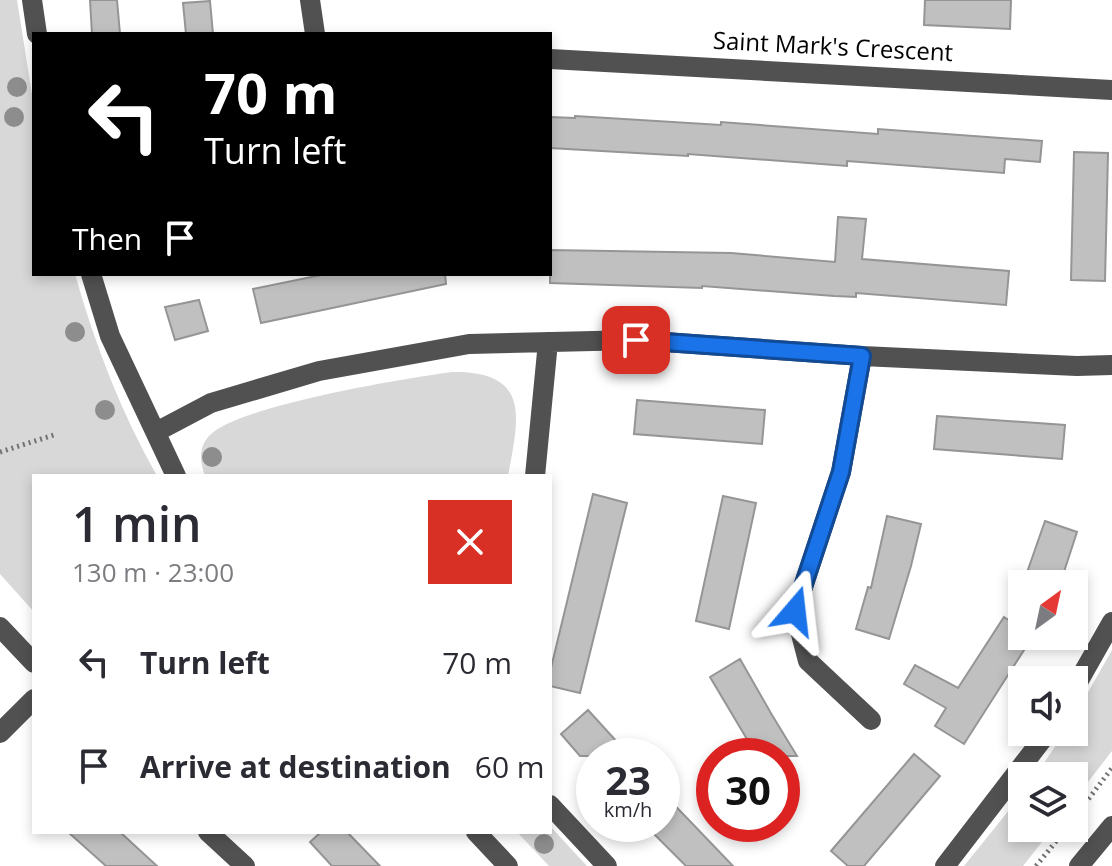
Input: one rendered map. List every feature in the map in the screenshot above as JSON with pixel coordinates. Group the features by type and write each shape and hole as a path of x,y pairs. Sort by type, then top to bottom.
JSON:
{"street":[{"path":"32,0 37,32"},
{"path":"310,0 315,32"},
{"name":"Saint Mark's Crescent","path":"552,59 1112,90"},
{"path":"92,276 110,336 175,474"},
{"path":"156,432 211,403 319,371 469,344 636,340 862,356 1112,365"},
{"path":"535,474 548,342"},
{"path":"862,356 841,472 795,611 808,661 871,720"},
{"path":"1087,666 1112,622"},
{"path":"0,627 32,661"},
{"path":"0,733 32,701"},
{"path":"945,866 1040,746"},
{"path":"552,807 607,866"},
{"path":"213,834 245,866"},
{"path":"478,834 508,866"},
{"path":"1079,866 1109,837"}],"path":[{"path":"0,452 57,434"},
{"path":"1088,800 1112,768"},
{"path":"1036,866 1056,842"}],"shaded area":[{"path":"0,0 17,0 32,94 32,276 76,276 110,378 156,474 32,474 32,610 0,574"},
{"path":"452,372 478,374 496,380 507,389 514,402 516,417 508,474 204,474 201,460 203,445 209,436 225,425 286,404"},
{"path":"1112,650 1112,751 1088,782 1088,762 1045,762 1055,746 1088,746 1088,692"},
{"path":"1008,811 1008,842 1042,842 1023,866 964,866"},
{"path":"552,828 587,866 549,866 519,834 552,834"}],"building":[{"path":"90,0 117,0 120,32 92,32"},
{"path":"925,0 1011,0 1010,29 924,25"},
{"path":"210,1 213,32 186,32 183,3"},
{"path":"552,117 721,125 721,122 878,134 878,129 1042,141 1040,162 1005,159 1004,173 847,161 847,166 552,148"},
{"path":"1074,152 1108,153 1105,281 1071,280"},
{"path":"838,217 866,219 862,259 1009,271 1006,305 856,293 856,297 702,286 550,283 552,250 731,253 835,262"},
{"path":"316,276 445,276 446,284 261,323 253,289"},
{"path":"199,300 208,331 175,340 165,307"},
{"path":"637,400 765,410 762,444 634,434"},
{"path":"937,416 1065,425 1062,459 934,449"},
{"path":"593,494 627,503 580,693 552,686 552,664"},
{"path":"723,496 756,503 729,629 696,621"},
{"path":"887,516 921,524 889,639 856,629 868,587 871,588"},
{"path":"1045,521 1077,532 1065,570 1028,570"},
{"path":"1004,617 1008,620 1008,650 1024,650 1014,666 1008,666 1008,675 964,744 935,726 946,708 904,684 915,665 958,688"},
{"path":"740,659 786,738 746,738 710,677"},
{"path":"588,710 614,738 576,738 576,751 561,734"},
{"path":"914,754 940,776 864,866 848,866 831,851"},
{"path":"680,811 696,827 696,842 710,842 733,866 686,866 662,842 680,842"},
{"path":"70,834 122,834 157,866 106,866"},
{"path":"319,834 349,834 380,866 332,866 310,842"}],"route":[{"path":"636,340 862,356 841,472 795,611"}]}
